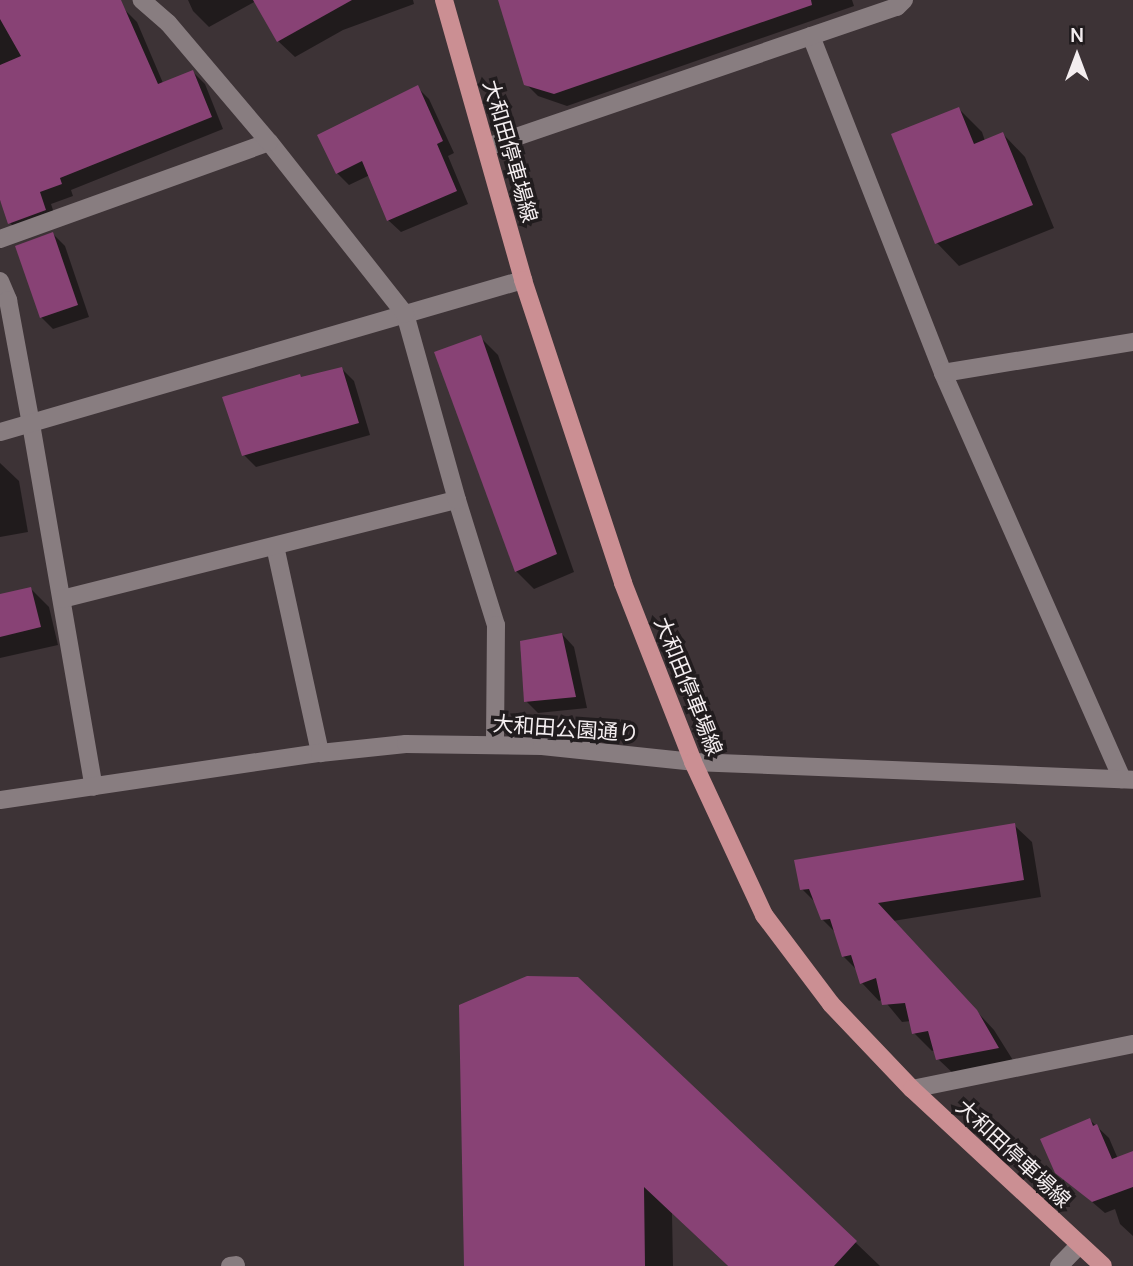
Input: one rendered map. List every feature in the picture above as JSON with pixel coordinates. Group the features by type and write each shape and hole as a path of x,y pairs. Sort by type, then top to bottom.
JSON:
{"main road":[{"name":"大和田停車場線","path":"444,0 523,280 623,583 693,762 764,915 831,1004 912,1089 1103,1266"}],"street":[{"path":"142,0 168,23 269,142 405,314 457,500 496,625 495,745"},
{"path":"487,147 897,7 905,0"},
{"path":"811,36 943,373 1128,780"},
{"path":"0,239 269,142"},
{"path":"0,432 523,280"},
{"path":"0,281 8,300 94,787"},
{"path":"943,373 1133,342"},
{"path":"62,599 457,500"},
{"path":"275,546 320,753"},
{"name":"大和田公園通り","path":"0,800 320,753 407,744 542,746 693,762 1128,780"},
{"path":"912,1089 1133,1044"},
{"path":"1059,1266 1079,1245"},
{"path":"230,1266 236,1265"}],"building":[{"path":"0,0 121,0 158,84 193,70 212,117 60,178 62,184 40,192 46,210 8,224 0,200 0,65 21,56 0,19"},
{"path":"253,0 352,0 277,42"},
{"path":"498,0 811,0 812,5 554,94 524,85"},
{"path":"418,85 443,141 437,144 457,191 387,221 362,161 336,174 317,135"},
{"path":"959,107 974,144 1003,132 1033,205 935,244 891,134"},
{"path":"53,232 78,305 40,318 15,246"},
{"path":"481,335 557,554 515,572 434,352"},
{"path":"342,367 359,423 242,456 222,397 300,374 301,377"},
{"path":"31,587 41,627 0,637 0,594"},
{"path":"562,633 576,697 524,702 520,641"},
{"path":"1015,823 1024,880 878,903 977,1010 999,1048 936,1060 928,1031 912,1034 905,1003 882,1005 876,978 860,984 851,955 842,957 830,919 821,920 809,889 800,890 794,860"},
{"path":"527,976 578,977 857,1241 834,1266 728,1266 644,1187 645,1266 464,1266 459,1005"},
{"path":"1090,1118 1093,1126 1097,1124 1112,1159 1133,1151 1133,1187 1092,1202 1055,1173 1040,1139"}]}
